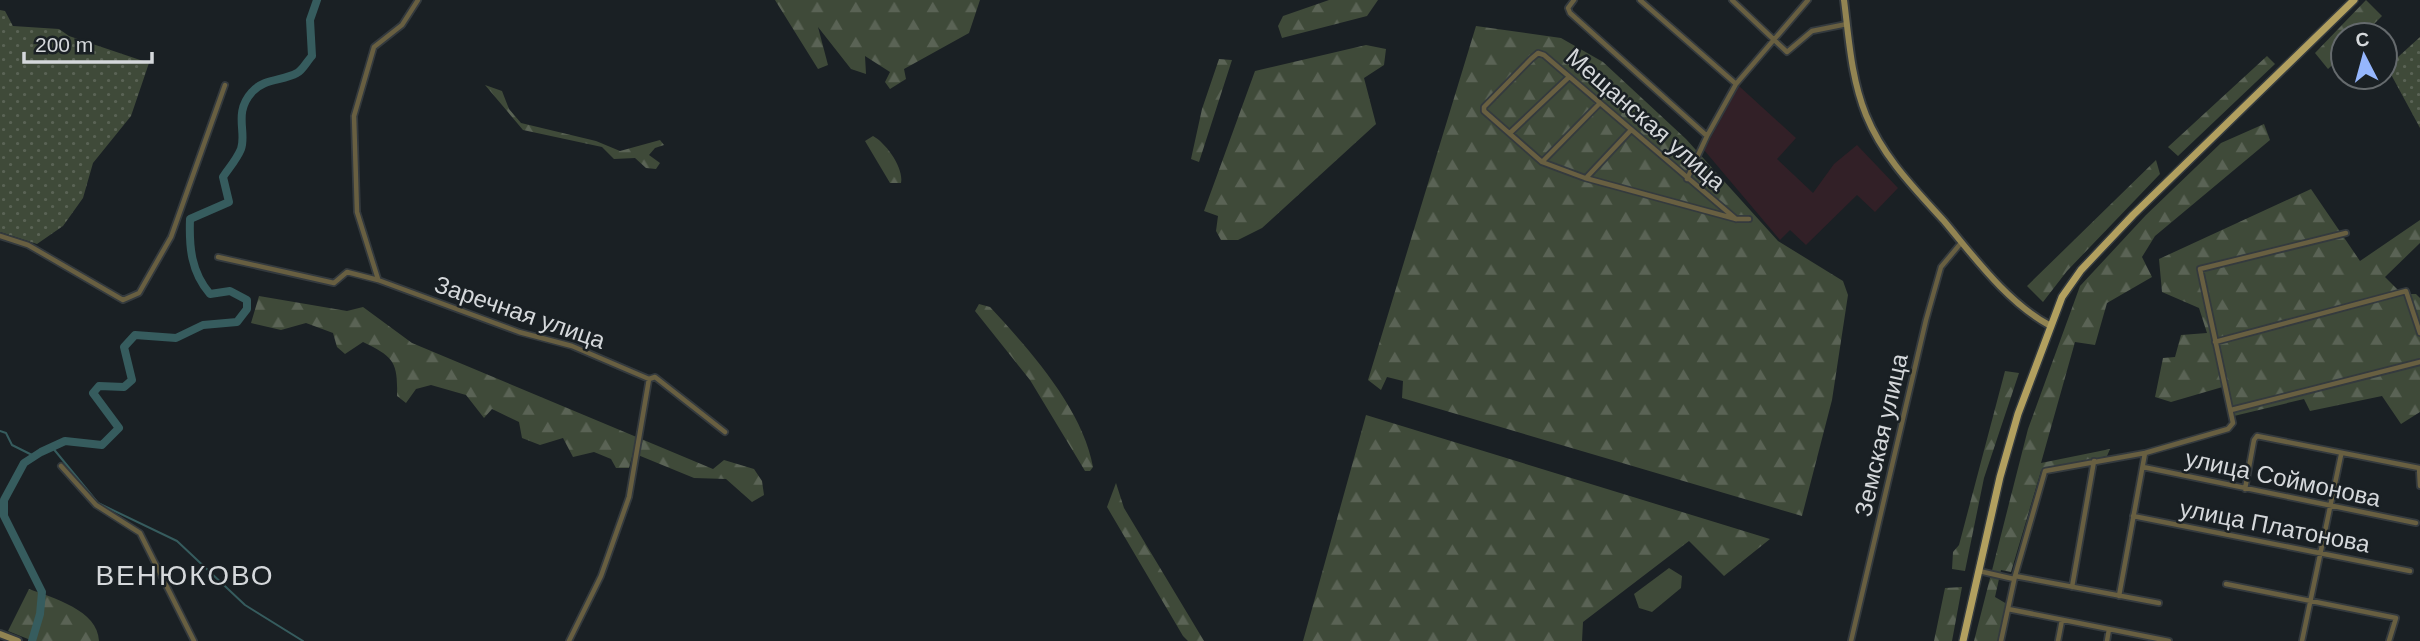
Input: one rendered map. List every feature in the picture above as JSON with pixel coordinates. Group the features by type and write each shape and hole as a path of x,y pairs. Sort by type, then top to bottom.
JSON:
{"main road":[{"path":"1963,641 2000,477 2049,325 2062,297 2081,270 2214,135 2354,0"}],"street":[{"path":"379,280 357,212 354,116 374,47 402,26 418,0"},
{"path":"1574,0 1568,8 1570,13 1707,136"},
{"path":"1640,0 1735,85"},
{"path":"1732,0 1787,52 1812,32 1847,24"},
{"path":"1687,179 1735,85 1808,0"},
{"path":"1844,0 1855,80 1867,116 1891,160 1961,243 2031,315 2049,325"},
{"name":"Мещанская улица","path":"1510,133 1488,115 1484,107 1531,59 1538,53 1544,55 1736,219"},
{"path":"1569,77 1510,133 1542,162 1585,178 1736,219 1749,219"},
{"path":"0,236 28,245 123,300 139,293 171,237 225,85"},
{"path":"1542,162 1600,103"},
{"path":"1585,178 1631,130"},
{"path":"2001,641 2014,578 2045,471 2145,453 2228,429 2233,423 2199,270 2346,233"},
{"name":"Земская улица","path":"1851,641 1921,340 1941,267 1961,243"},
{"name":"Заречная улица","path":"218,257 334,283 347,272 379,280 519,332 572,346 649,379 655,377 667,383 725,432"},
{"path":"2215,342 2406,292 2420,334"},
{"path":"2231,410 2420,362"},
{"path":"569,641 601,576 621,519 641,433 649,379"},
{"path":"2245,489 2257,436 2420,470 2420,486"},
{"path":"2119,596 2145,453"},
{"path":"2302,641 2341,455"},
{"path":"2072,587 2094,461"},
{"path":"61,467 96,505 140,533 194,641"},
{"name":"улица Соймонова","path":"2143,467 2416,523"},
{"name":"улица Платонова","path":"2133,516 2410,571"},
{"path":"1979,571 2159,603"},
{"path":"2226,584 2396,618 2389,641"},
{"path":"2008,609 2109,629 2143,639 2169,641"},
{"path":"2058,641 2062,620"},
{"path":"2107,641 2109,629"},
{"path":"0,634 18,641"}],"shaded area":[{"path":"1739,86 1796,138 1777,159 1813,193 1834,164 1857,145 1898,188 1875,212 1857,195 1806,245 1790,230 1780,240 1704,150"}],"green space":[{"path":"775,0 980,0 969,33 904,69 906,79 890,89 885,82 890,72 865,56 866,74 851,69 818,27 828,65 818,69"},
{"path":"1329,0 1378,0 1367,16 1282,38 1278,26 1283,16"},
{"path":"2366,0 2382,16 2377,21 2346,21"},
{"path":"0,10 5,11 13,26 59,29 69,36 149,63 131,116 93,163 83,198 63,226 37,244 0,232"},
{"path":"1476,26 1561,38 1603,62 1686,139 1778,241 1843,281 1848,295 1832,400 1802,516 1402,398 1403,381 1387,377 1381,390 1368,380"},
{"path":"2420,37 2420,128 2399,89 2399,56"},
{"path":"2329,38 2328,69 2315,53"},
{"path":"1366,45 1386,49 1384,65 1364,78 1376,124 1262,228 1238,240 1221,240 1216,231 1218,216 1204,211 1255,71"},
{"path":"2267,56 2275,64 2178,156 2168,147"},
{"path":"1219,59 1232,60 1199,162 1191,159 1202,109"},
{"path":"485,85 502,91 509,109 521,123 596,141 620,151 660,140 664,145 655,148 649,155 660,163 656,169 646,168 635,158 614,159 602,147 523,130"},
{"path":"2264,124 2270,140 2155,236 2142,257 2152,277 2107,303 2095,345 2075,342 2041,463 2110,449 2107,456 2041,471 2011,572 2001,570 1995,597 2007,604 1998,641 1974,641 2028,429 2080,286 2146,215 2221,143"},
{"path":"873,136 893,156 900,170 901,183 890,183 865,141"},
{"path":"2156,160 2160,174 2067,271 2043,302 2027,286"},
{"path":"2311,189 2360,261 2420,220 2420,243 2385,277 2402,294 2416,294 2420,298 2420,412 2401,424 2382,396 2310,411 2304,399 2234,416 2226,386 2171,402 2155,397 2163,358 2175,357 2181,335 2207,333 2199,308 2162,292 2159,259"},
{"path":"259,296 347,311 363,307 412,343 713,469 724,460 754,469 762,481 764,495 752,502 726,479 694,478 633,453 629,468 616,468 611,459 594,452 573,457 563,438 540,445 522,438 519,422 492,409 484,418 466,395 431,385 416,389 406,403 397,396 395,368 382,352 363,342 345,354 337,347 333,333 306,323 281,330 251,323"},
{"path":"979,304 990,307 1037,361 1066,402 1087,445 1093,467 1090,471 1085,471 1030,380 975,311"},
{"path":"2005,371 2019,373 1984,478 1965,571 1952,569 1953,552 1959,545"},
{"path":"1366,415 1770,539 1724,576 1689,541 1583,622 1582,641 1303,641"},
{"path":"1116,483 1124,508 1204,641 1188,641 1183,636 1107,507"},
{"path":"1669,568 1682,576 1681,588 1652,612 1639,608 1634,594"},
{"path":"1962,587 1952,641 1934,641 1945,588"},
{"path":"29,589 83,613 97,630 99,641 33,641 8,631"}],"waterway":[{"path":"32,641 40,614 42,592 4,516 4,500 24,463 41,452 65,441 102,445 119,428 93,393 99,386 124,387 132,380 124,347 135,335 176,338 203,325 237,322 247,309 247,300 230,291 210,294 204,286 192,259 190,219 229,202 223,177 241,149 242,115 246,100 262,84 299,72 312,56 310,20 317,0"},
{"path":"0,431 6,433 12,445 34,456"},
{"path":"52,447 98,503 177,541 245,605 303,641"}],"district":[{"name":"ВЕНЮКОВО","path":"185,575"}]}
